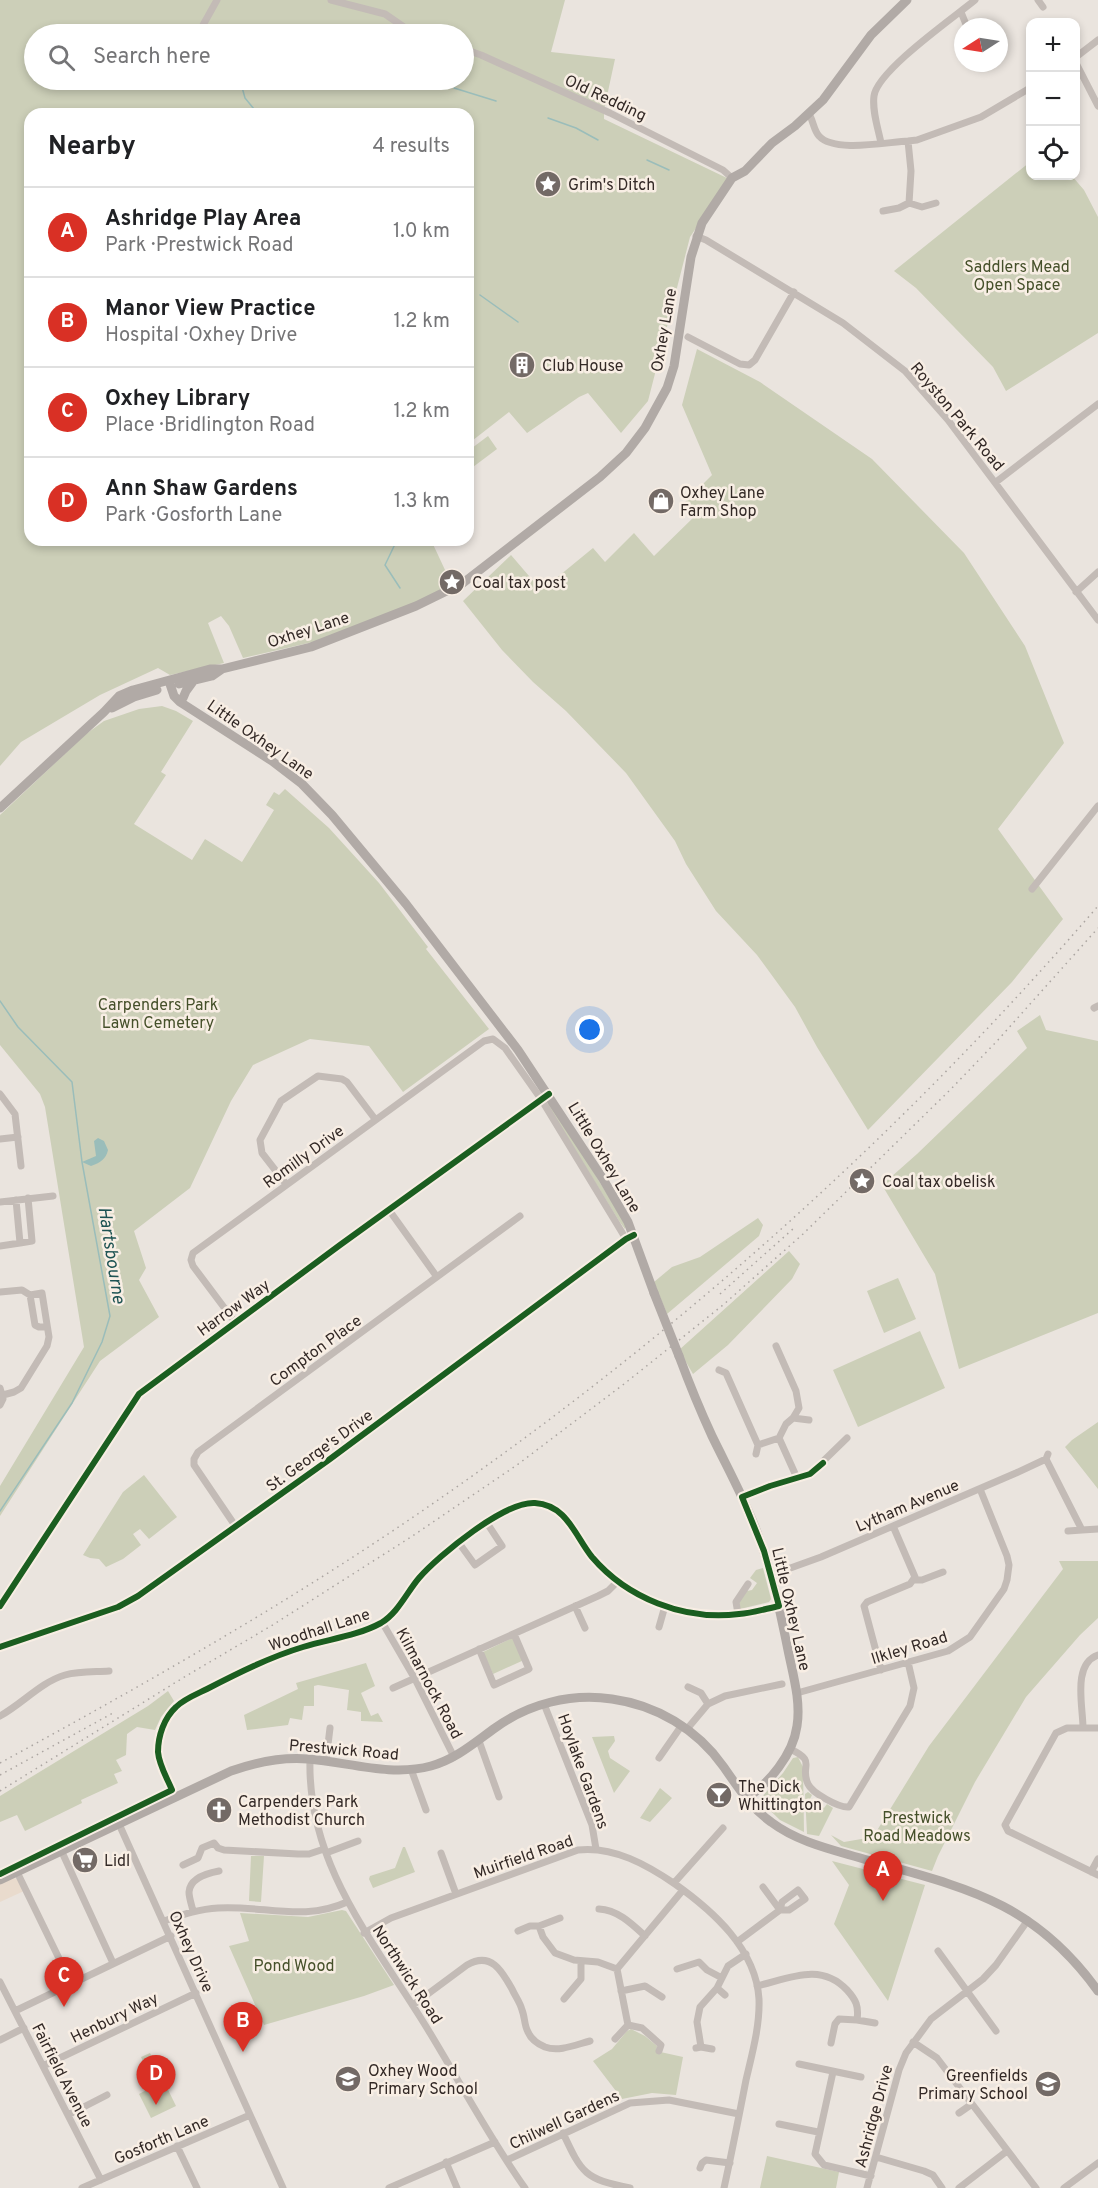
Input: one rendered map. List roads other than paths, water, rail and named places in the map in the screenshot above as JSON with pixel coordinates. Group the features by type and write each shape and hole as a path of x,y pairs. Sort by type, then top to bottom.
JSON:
{"main road":[{"name":"Oxhey Lane","path":"0,808 104,712 134,697 210,669 222,669 310,646 449,591 509,548 613,465 645,428 666,388 674,366 690,256 702,223 732,178 745,171 772,143 809,114 836,85 871,35 907,0"},
{"name":"Oxhey Lane","path":"172,683 212,676 222,669"},
{"path":"184,701 186,691 194,680"},
{"name":"Little Oxhey Lane","path":"172,683 184,701 272,761 302,784 320,802 406,904 518,1050 545,1097 621,1208 630,1237 704,1418 758,1533 779,1606 797,1693 799,1713 797,1727 790,1749 774,1772 746,1799"},
{"name":"Prestwick Road","path":"0,1880 231,1771 252,1764 272,1760 310,1759 386,1769 430,1767 454,1757 513,1717 544,1704 579,1698 612,1699 642,1706 684,1727 710,1749 746,1799 770,1822 797,1837 834,1851 966,1889 1008,1907 1066,1951 1098,1991"}],"street":[{"path":"204,24 217,0"},
{"path":"332,0 385,14 400,24"},
{"path":"881,143 874,109 874,95 879,83 910,52 975,0"},
{"path":"1038,0 1043,7"},
{"path":"961,12 963,18"},
{"path":"1080,54 1098,40"},
{"name":"Old Redding","path":"474,53 610,113 723,170 732,178"},
{"path":"1080,71 1098,106"},
{"path":"809,114 818,136 843,146 908,141 917,140 981,117 1026,90"},
{"path":"908,141 911,171 909,203"},
{"path":"883,211 899,208 909,203 922,207 936,203"},
{"name":"Royston Park Road","path":"696,236 843,323 905,371 948,420 1098,620"},
{"path":"688,337 740,364 749,364 755,360 794,292"},
{"path":"996,483 1098,404"},
{"path":"1076,592 1098,572"},
{"path":"1032,889 1098,806"},
{"name":"Romilly Drive","path":"235,1322 193,1266 191,1256 195,1250 484,1041 491,1038 499,1042"},
{"name":"Little Oxhey Lane","path":"499,1042 545,1097"},
{"path":"286,1184 262,1153 260,1147 260,1140 284,1098 315,1077 342,1079 350,1084 375,1119"},
{"path":"0,1094 15,1114 21,1166"},
{"name":"Harrow Way","path":"0,1606 132,1401 152,1383 545,1097"},
{"path":"0,1139 18,1137"},
{"path":"0,1202 54,1196"},
{"path":"0,1246 32,1241 28,1198"},
{"path":"16,1200 20,1243"},
{"path":"389,1210 437,1277"},
{"name":"Compton Place","path":"236,1527 196,1468 194,1461 196,1455 520,1216"},
{"name":"St. George's Drive","path":"0,1647 129,1602 236,1527 630,1237"},
{"path":"0,1292 22,1290 30,1295 42,1293 49,1337 47,1346 23,1385 14,1392 1,1392 0,1405"},
{"path":"30,1295 35,1324 39,1327 47,1327"},
{"path":"758,1445 779,1438 799,1407 796,1391 776,1346"},
{"path":"719,1370 726,1373 758,1445 756,1454"},
{"path":"793,1418 809,1420"},
{"path":"779,1438 797,1478"},
{"path":"742,1497 810,1474 847,1438"},
{"name":"Lytham Avenue","path":"771,1575 796,1567 980,1489 1047,1456 1082,1530"},
{"name":"Ilkley Road","path":"797,1693 948,1651 966,1641 1006,1585 1009,1565 980,1489"},
{"name":"Woodhall Lane","path":"176,1797 158,1753 159,1737 163,1726 177,1706 269,1659 359,1632 382,1622 396,1610 429,1567 459,1543 513,1507 536,1503 547,1505 566,1518 593,1558 618,1581 637,1594 665,1606 699,1614 738,1614 779,1606"},
{"path":"459,1543 475,1565 502,1546 487,1523"},
{"path":"893,1526 914,1574 914,1580"},
{"path":"1068,1531 1098,1529"},
{"path":"881,1670 864,1606 867,1602 910,1584 914,1580 922,1580 943,1572"},
{"path":"393,1688 604,1594 618,1581"},
{"path":"738,1614 738,1599 748,1584"},
{"path":"575,1606 585,1628"},
{"path":"659,1627 665,1606"},
{"name":"Kilmarnock Road","path":"382,1622 415,1679 454,1757"},
{"path":"479,1650 494,1685 529,1669 514,1634"},
{"path":"1083,1728 1082,1679 1087,1662 1098,1655"},
{"path":"790,1749 807,1761 807,1780 812,1790 840,1807 844,1808 852,1804 910,1706 914,1688 908,1662"},
{"path":"0,1716 61,1676 109,1671"},
{"path":"659,1758 684,1727 708,1704 725,1696 782,1684"},
{"path":"688,1687 701,1693 708,1704"},
{"name":"Hoylake Gardens","path":"544,1704 592,1825 596,1849"},
{"path":"326,1761 330,1728"},
{"path":"1098,1728 1061,1730 1054,1735 1005,1827 1008,1831 1095,1874 1098,1859"},
{"path":"479,1741 499,1797"},
{"name":"Northwick Road","path":"310,1759 312,1802 325,1851 348,1902 364,1933 413,2005 525,2188"},
{"path":"411,1769 426,1810"},
{"name":"Oxhey Drive","path":"119,1824 283,2188"},
{"path":"674,1883 723,1828"},
{"path":"183,1865 198,1858 202,1848 214,1843 224,1850 309,1854 358,1841"},
{"name":"Muirfield Road","path":"364,1933 391,1918 571,1852 596,1849 616,1852 674,1883 708,1910 737,1942 746,1954 757,1986 758,2021 724,2188"},
{"path":"62,1850 113,1963"},
{"path":"441,1853 456,1894"},
{"path":"194,1911 189,1893 191,1887 204,1874 219,1871"},
{"path":"17,1872 71,1983"},
{"path":"737,1942 780,1910 763,1887"},
{"path":"617,1969 683,1890"},
{"path":"164,1922 194,1911 226,1907 311,1912 331,1910 348,1902"},
{"path":"599,1909 609,1910 628,1920 645,1936"},
{"path":"518,1931 560,1918"},
{"name":"Ashridge Drive","path":"867,2188 899,2070 913,2042 931,2019 996,1965 1028,1920"},
{"path":"539,1926 543,1937 555,1953 574,1960 598,1962 617,1969"},
{"path":"15,2011 171,1936"},
{"path":"938,1951 996,2031"},
{"path":"712,2049 699,2048 698,2011 717,1988 731,1963 746,1954"},
{"path":"413,2005 467,1965 477,1961 486,1961 495,1964 503,1973 520,2006 527,2031 534,2041 543,2047 557,2049 590,2041"},
{"path":"564,1999 580,1981 581,1961"},
{"path":"677,1969 699,1962 707,1970 722,1978"},
{"path":"617,1969 628,2025"},
{"path":"757,1986 818,1973 835,1979 848,1991 858,2006 857,2020"},
{"name":"Fairfield Avenue","path":"0,1982 101,2180"},
{"path":"621,1991 645,1986 662,1997"},
{"path":"717,1988 725,1995"},
{"name":"Henbury Way","path":"44,2066 196,1993"},
{"path":"831,2043 835,2024 839,2019 875,2023"},
{"path":"615,2039 628,2025"},
{"path":"628,2025 642,2028 661,2045 659,2051"},
{"path":"0,2040 24,2028"},
{"path":"913,2042 938,2058 1036,2188"},
{"path":"799,2064 861,2077"},
{"path":"833,2072 815,2154 824,2164 871,2176"},
{"path":"68,2115 107,2095"},
{"name":"Chilwell Gardens","path":"507,2160 630,2103 656,2099 669,2100 739,2114"},
{"path":"959,2113 972,2104"},
{"name":"Gosforth Lane","path":"82,2188 250,2115"},
{"path":"779,2124 819,2132"},
{"path":"563,2133 579,2165 588,2175 600,2182 630,2188"},
{"path":"392,2187 495,2142"},
{"path":"177,2146 196,2188"},
{"path":"959,2188 1007,2151"},
{"path":"876,2157 933,2175 942,2188"},
{"path":"700,2168 706,2160 730,2163"},
{"path":"446,2162 457,2188"},
{"path":"1064,2188 1097,2165"}],"water":[{"path":"98,1138 104,1141 108,1150 102,1160 91,1166 82,1162 96,1156 94,1141"}],"waterway":[{"path":"243,90 245,98 253,108"},
{"path":"460,90 496,101"},
{"path":"548,118 576,128 598,140"},
{"path":"647,160 669,170"},
{"path":"480,295 518,322"},
{"path":"394,546 385,565 400,588"},
{"name":"Hartsbourne","path":"0,1001 18,1027 72,1082 82,1162 110,1316 102,1342 72,1403 0,1511"}],"railway":[{"path":"0,1763 200,1651 298,1592 394,1530 491,1463 585,1392 767,1242 854,1162 1020,994 1098,906"},
{"path":"0,1791 271,1626 411,1537 517,1465 624,1384 723,1305 803,1234 951,1089 1098,928"},
{"path":"720,1294 794,1228"},
{"path":"0,1775 113,1713"}],"place":[{"name":"Grim's Ditch","path":"548,184"},
{"name":"Club House","path":"522,365"},
{"name":"Oxhey Lane Farm Shop","path":"661,501"},
{"name":"Coal tax post","path":"452,582"},
{"name":"Coal tax obelisk","path":"862,1181"},
{"name":"The Dick Whittington","path":"719,1795"},
{"name":"Carpenders Park Methodist Church","path":"219,1810"},
{"name":"Lidl","path":"85,1860"},
{"name":"Ashridge Play Area","path":"883,1901"},
{"name":"Oxhey Library","path":"64,2007"},
{"name":"Manor View Practice","path":"243,2052"},
{"name":"Oxhey Wood Primary School","path":"348,2079"},
{"name":"Greenfields Primary School","path":"1048,2084"},
{"name":"Ann Shaw Gardens","path":"156,2105"}],"park label":[{"name":"Saddlers Mead Open Space","path":"1017,275"},
{"name":"Carpenders Park Lawn Cemetery","path":"158,1013"},
{"name":"Prestwick Road Meadows","path":"917,1826"},
{"name":"Pond Wood","path":"294,1965"}]}
